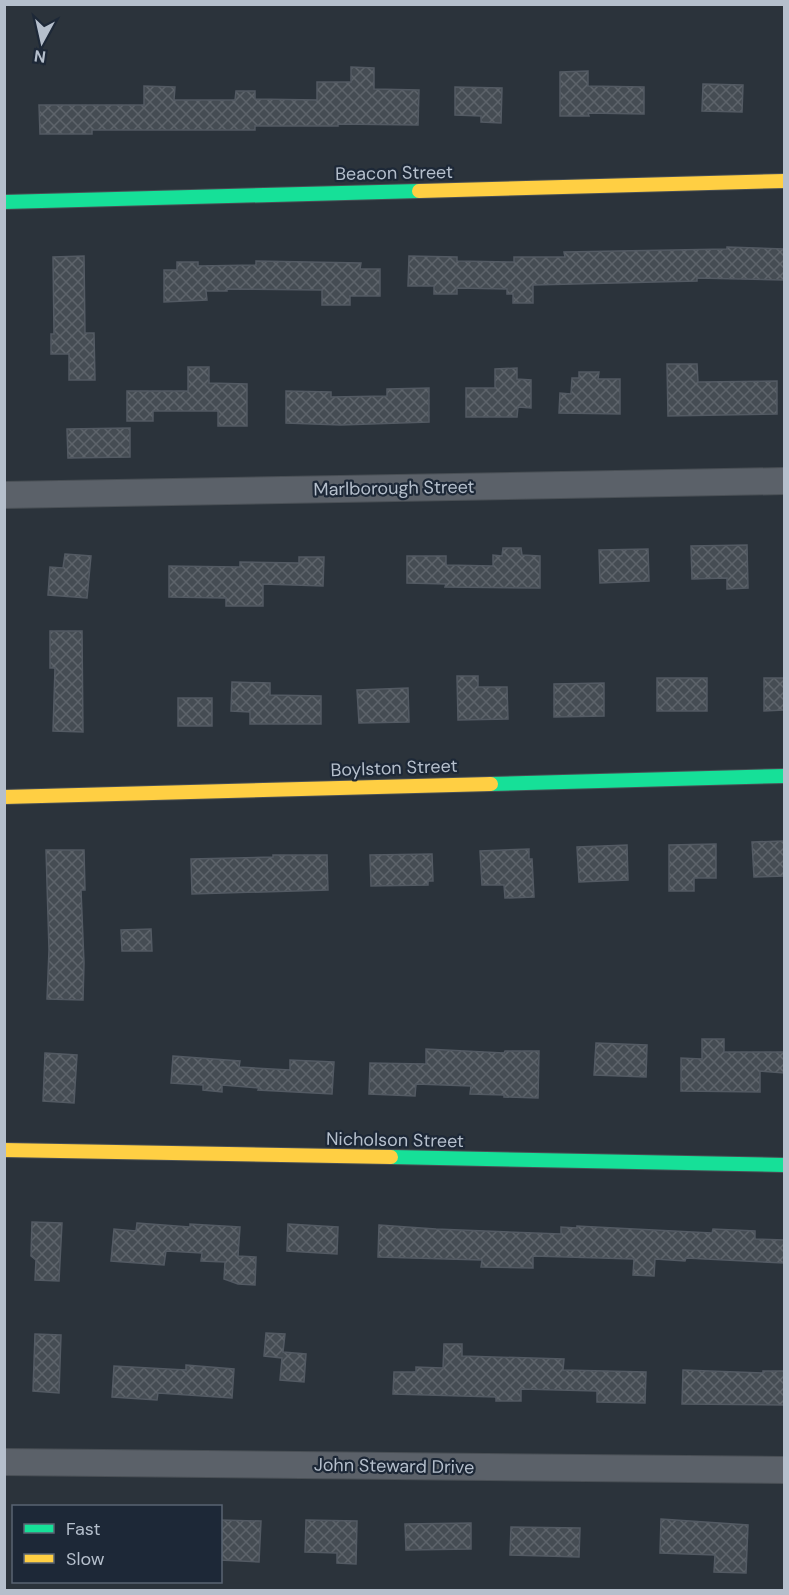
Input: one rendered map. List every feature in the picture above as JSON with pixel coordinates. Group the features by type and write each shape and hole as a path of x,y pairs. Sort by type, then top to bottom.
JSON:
{"street":[{"name":"Beacon Street","path":"4,202 784,181"},
{"name":"Marlborough Street","path":"4,495 784,481"},
{"name":"Boylston Street","path":"4,797 784,776"},
{"name":"Nicholson Street","path":"4,1150 784,1165"},
{"name":"John Steward Drive","path":"4,1462 784,1470"}],"building":[{"path":"351,67 374,68 374,89 419,90 418,125 338,124 338,126 255,126 255,130 92,130 92,134 40,134 39,105 144,105 144,86 175,87 174,100 235,100 236,91 255,91 255,99 317,100 317,82 351,82"},
{"path":"588,71 588,86 644,87 644,114 588,113 589,116 560,116 560,72"},
{"path":"703,84 743,85 742,112 702,111"},
{"path":"455,87 502,88 501,123 481,122 481,116 455,115"},
{"path":"727,247 784,249 784,280 697,278 697,281 533,285 533,303 513,303 513,294 507,294 507,289 457,288 457,294 434,294 434,286 408,286 409,256 457,257 457,261 514,262 514,257 565,257 564,252 727,249"},
{"path":"84,256 85,333 94,333 95,380 69,380 69,354 51,354 51,334 54,334 53,257"},
{"path":"256,261 361,263 360,269 380,269 380,296 350,296 350,305 322,305 322,290 227,289 227,291 206,291 207,300 164,302 164,270 177,270 177,262 198,262 198,266 256,265"},
{"path":"667,364 697,364 698,382 777,381 777,414 668,416"},
{"path":"188,367 209,367 209,383 247,384 247,426 218,426 218,411 153,411 153,421 127,421 127,391 188,391"},
{"path":"517,368 517,379 531,380 531,408 518,407 517,417 466,417 466,388 495,388 495,369"},
{"path":"579,372 599,372 598,379 620,379 620,414 559,413 560,393 571,394 572,378 579,378"},
{"path":"429,388 429,422 341,425 286,423 286,391 331,392 331,397 387,396 387,389"},
{"path":"130,428 130,457 68,458 67,429"},
{"path":"747,545 748,588 727,589 727,578 692,579 691,546"},
{"path":"503,548 521,548 522,555 540,556 540,588 445,587 446,584 407,583 407,556 446,556 446,565 493,566 493,555 502,556"},
{"path":"648,549 649,581 600,583 599,550"},
{"path":"65,554 91,556 87,598 48,595 50,567 63,568"},
{"path":"299,557 324,557 323,586 263,584 263,606 226,606 226,598 169,597 169,566 240,567 240,562 299,563"},
{"path":"50,631 82,631 83,732 53,731 55,668 50,668"},
{"path":"457,676 478,676 478,687 507,687 508,719 458,720"},
{"path":"657,678 707,678 707,711 657,711"},
{"path":"764,678 784,678 784,710 764,711"},
{"path":"232,682 270,683 270,695 321,696 321,724 250,724 250,712 231,711"},
{"path":"604,683 604,716 554,717 554,684"},
{"path":"408,688 409,722 359,723 357,690"},
{"path":"178,698 212,698 212,726 178,726"},
{"path":"784,841 784,876 754,877 752,842"},
{"path":"716,844 716,878 694,878 694,891 669,891 669,845"},
{"path":"627,845 628,880 579,882 577,847"},
{"path":"529,849 529,859 532,859 534,897 505,898 504,885 482,885 480,851"},
{"path":"46,850 84,850 85,890 81,890 83,1000 47,999 49,950"},
{"path":"432,854 433,881 428,881 428,885 371,886 370,855"},
{"path":"273,855 327,855 328,890 192,894 191,859 273,857"},
{"path":"151,929 152,951 122,951 121,930"},
{"path":"702,1039 724,1039 724,1052 784,1052 784,1073 760,1071 760,1092 681,1091 681,1058 702,1059"},
{"path":"596,1043 647,1045 646,1077 594,1075"},
{"path":"426,1049 504,1053 505,1051 539,1051 538,1098 470,1094 471,1086 416,1084 415,1096 369,1094 370,1063 426,1064"},
{"path":"45,1053 77,1055 74,1103 43,1101"},
{"path":"173,1056 240,1061 239,1067 290,1070 290,1060 334,1062 332,1094 258,1090 259,1088 222,1085 222,1092 203,1090 203,1085 171,1083"},
{"path":"32,1222 62,1223 59,1281 35,1280 36,1260 31,1256"},
{"path":"137,1223 190,1227 190,1224 240,1227 238,1256 256,1257 255,1285 238,1284 224,1279 225,1262 201,1261 202,1253 166,1251 164,1265 111,1261 114,1229 136,1231"},
{"path":"288,1224 338,1227 337,1254 287,1251"},
{"path":"379,1225 561,1234 561,1227 577,1228 577,1226 712,1233 713,1229 755,1231 755,1239 784,1240 784,1263 686,1258 685,1261 655,1259 654,1276 633,1275 634,1259 533,1256 533,1268 481,1267 482,1260 378,1257"},
{"path":"266,1333 285,1334 283,1352 306,1354 304,1382 280,1380 282,1358 264,1356"},
{"path":"35,1334 61,1335 59,1393 33,1391"},
{"path":"444,1344 462,1344 462,1356 564,1359 563,1370 646,1372 645,1403 597,1402 597,1391 521,1389 521,1401 496,1401 496,1397 393,1394 394,1372 416,1372 416,1367 443,1368"},
{"path":"186,1365 234,1369 232,1398 158,1393 157,1400 112,1397 114,1366 186,1370"},
{"path":"683,1370 763,1373 763,1371 784,1371 784,1405 682,1404"},
{"path":"661,1519 748,1525 746,1573 714,1572 715,1555 660,1553"},
{"path":"222,1520 261,1521 259,1562 222,1560"},
{"path":"306,1520 357,1521 356,1564 337,1563 337,1553 305,1552"},
{"path":"471,1523 471,1549 406,1550 405,1524"},
{"path":"511,1527 580,1528 579,1557 510,1555"}],"traffic: fast":[{"path":"4,202 419,191"},
{"path":"491,784 784,776"},
{"path":"391,1157 784,1165"}],"traffic: slow":[{"path":"419,191 784,181"},
{"path":"4,797 491,784"},
{"path":"4,1150 391,1157"}]}
